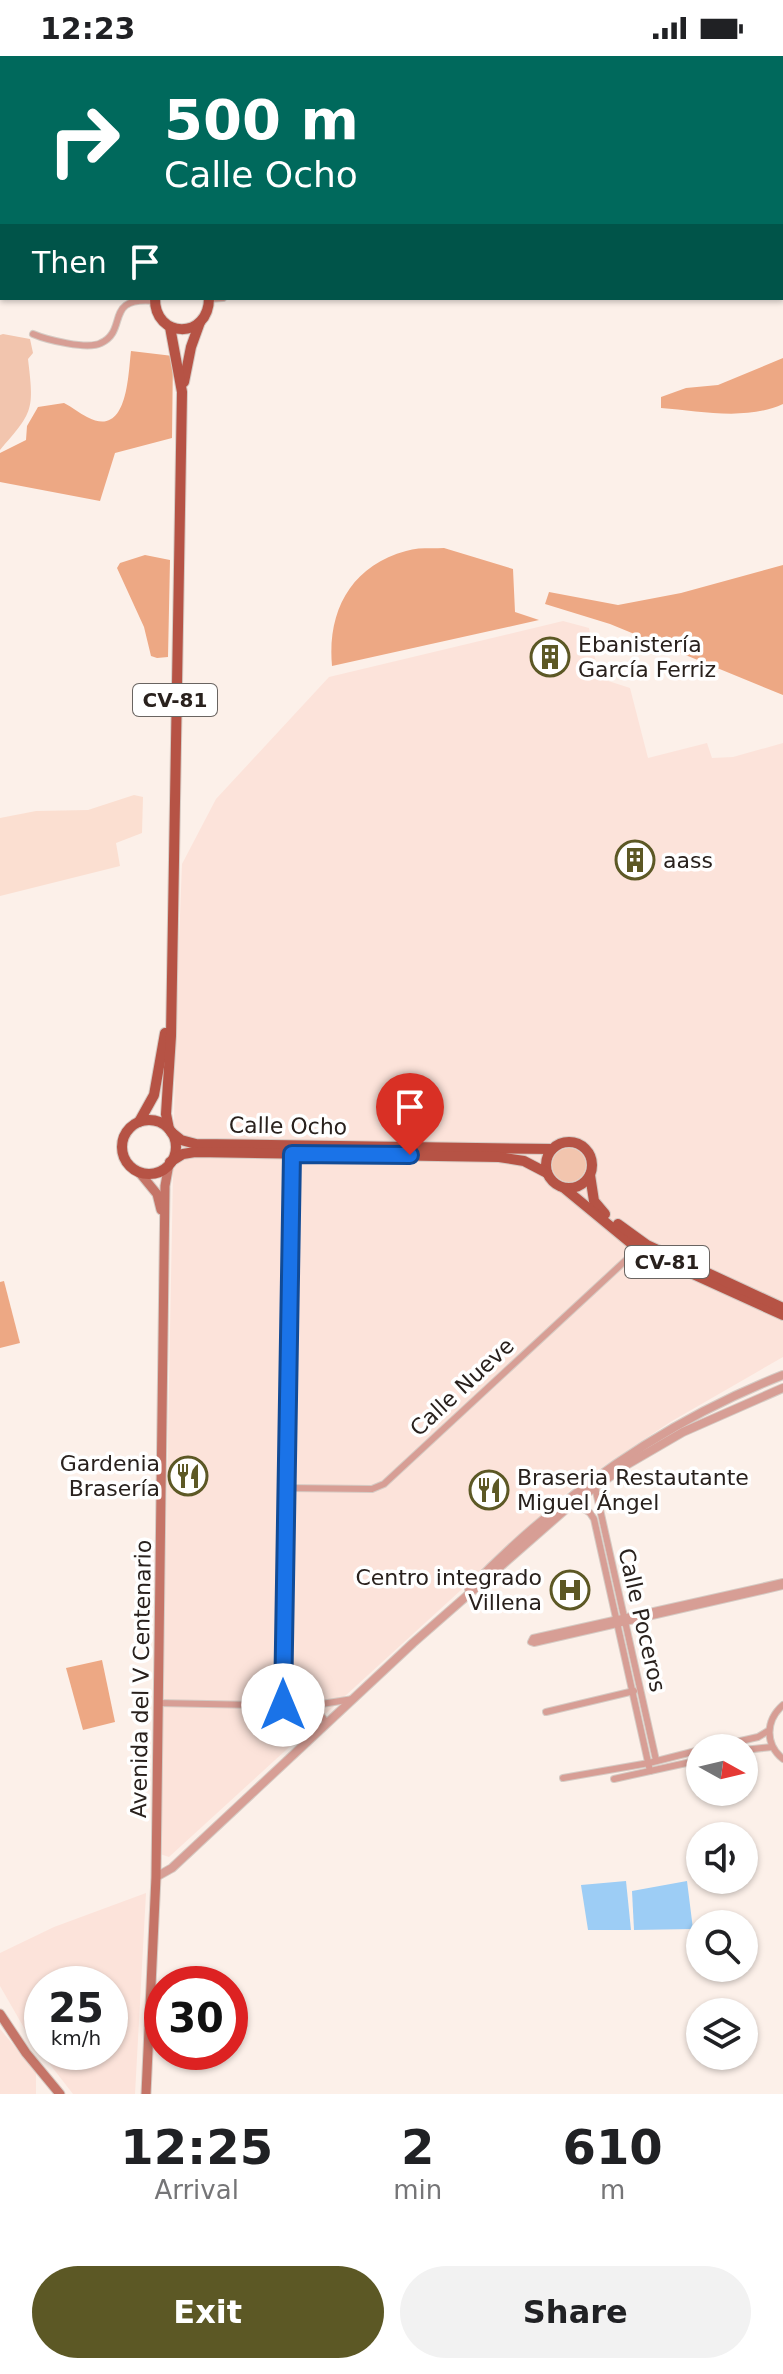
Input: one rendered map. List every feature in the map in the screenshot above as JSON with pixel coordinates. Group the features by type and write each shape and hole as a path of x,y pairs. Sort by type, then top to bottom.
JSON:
{"main road":[{"name":"CV-81","path":"155,300 159,316 170,327 182,392 169,1007 171,1036 166,1114 175,1144 170,1163 153,1173 139,1172 127,1162 122,1147 126,1131 139,1122 151,1102 169,1007"},
{"name":"CV-81","path":"182,392 191,347 200,322 206,316 209,300"},
{"path":"170,327 186,329 200,322"},
{"name":"CV-81","path":"139,1122 155,1121 170,1130"},
{"name":"Calle Ocho","path":"170,1130 181,1140 196,1144 552,1149"},
{"name":"CV-81","path":"552,1149 571,1142 584,1148 591,1158 592,1194 599,1208 639,1240 783,1308"},
{"path":"547,1173 546,1160 552,1149"},
{"name":"Calle Ocho","path":"170,1163 183,1154 195,1152 499,1157 524,1161 547,1173"},
{"name":"Avenida del V Centenario","path":"146,2094 156,1877 165,1186 170,1163"},
{"name":"Avenida del V Centenario","path":"139,1172 159,1200 165,1265"},
{"name":"CV-81","path":"547,1173 553,1183 564,1188 638,1249 783,1315"},
{"path":"564,1188 579,1186 590,1175"},
{"path":"0,2014 26,2053 60,2094"}],"street":[{"path":"33,334 47,340 88,346 101,344 122,309 127,303 138,300"},
{"path":"283,1705 292,1154"},
{"name":"Calle Nueve","path":"286,1488 372,1489 384,1484 638,1249"},
{"path":"438,1621 523,1537 596,1479 688,1419 783,1375"},
{"path":"156,1877 172,1868 438,1621 574,1502 683,1432 783,1388"},
{"name":"Calle Poceros","path":"595,1486 634,1691 652,1765"},
{"name":"Calle Poceros","path":"574,1502 594,1519 621,1621 652,1765"},
{"path":"621,1621 533,1638 531,1641 534,1643 783,1584"},
{"path":"546,1712 634,1691"},
{"path":"158,1703 309,1706 356,1697"},
{"path":"783,1705 774,1714 768,1731 772,1747 783,1759"},
{"path":"309,1706 316,1709 327,1723"},
{"path":"758,1737 768,1731"},
{"path":"758,1748 772,1747"},
{"path":"614,1779 686,1754"},
{"path":"563,1778 686,1761"}],"shaded area":[{"path":"0,335 30,339 33,353 28,359 29,409 20,426 0,450"},
{"path":"131,351 173,356 172,438 115,453 100,501 0,482 0,453 26,440 27,426 38,407 64,403 87,417 101,421 111,419 118,412 127,388"},
{"path":"783,358 783,404 738,414 661,408 661,397 686,388 718,385"},
{"path":"444,548 513,569 515,612 539,620 332,666 331,646 339,609 357,579 387,558 406,551"},
{"path":"145,555 170,560 168,657 151,656 144,627 117,568 120,563"},
{"path":"783,565 783,695 610,624 545,604 549,592 618,605 681,593"},
{"path":"563,621 589,628 599,678 630,688 648,758 707,743 712,758 733,757 783,743 783,1357 672,1421 577,1484 169,1857 160,1854 176,1018 182,864 216,799 329,677"},
{"path":"134,795 143,797 142,833 116,843 120,866 0,896 0,818 36,811 88,810"},
{"path":"569,1148 581,1153 586,1165 581,1177 569,1182 557,1177 552,1165 557,1153"},
{"path":"4,1281 20,1343 0,1348 0,1282"},
{"path":"102,1660 115,1722 83,1730 66,1668"},
{"path":"146,1893 135,2094 73,2094 54,2070 128,2070 128,1966 24,1966 24,2028 0,1986 0,1953 54,1927"},
{"path":"0,2029 24,2058 24,2070 36,2072 36,2094 0,2094"}],"water":[{"path":"626,1881 631,1930 588,1930 581,1885"},
{"path":"686,1881 691,1910 686,1910 686,1929 634,1930 632,1891"}],"place":[{"name":"Ebanistería García Ferriz","path":"550,657"},
{"name":"aass","path":"635,860"},
{"name":"Gardenia Brasería","path":"188,1476"},
{"name":"Braseria Restautante Miguel Ángel","path":"489,1490"},
{"name":"Centro integrado Villena","path":"570,1590"}],"route":[{"path":"283,1705 292,1154 410,1155"}]}
